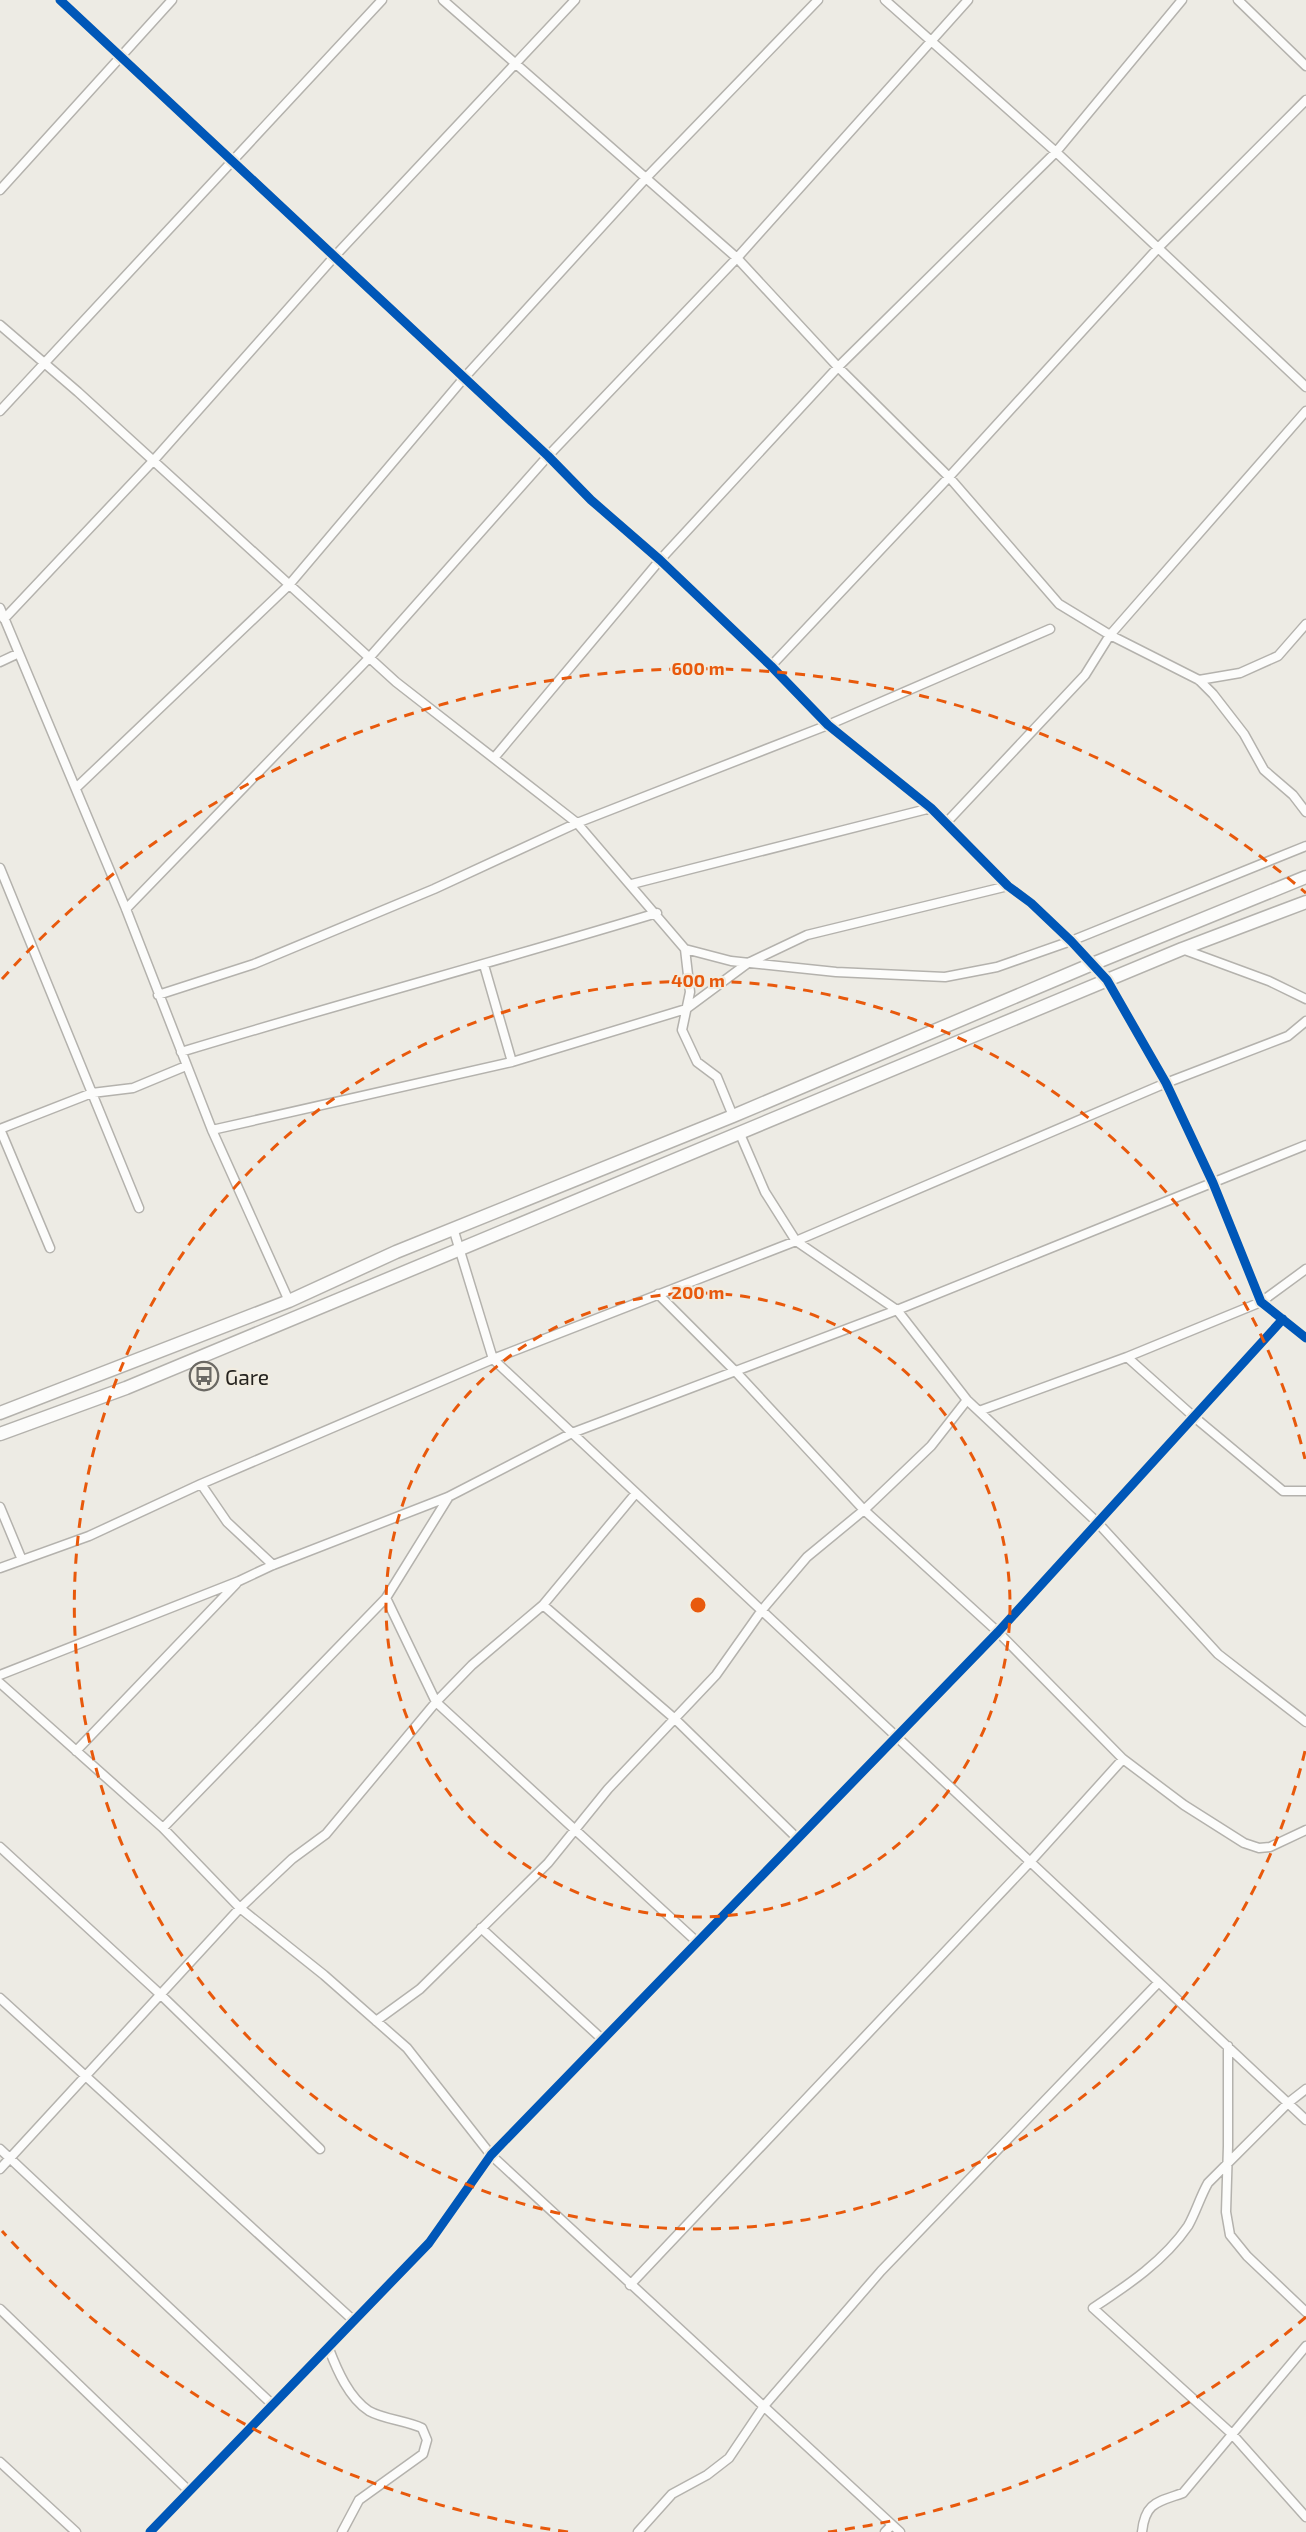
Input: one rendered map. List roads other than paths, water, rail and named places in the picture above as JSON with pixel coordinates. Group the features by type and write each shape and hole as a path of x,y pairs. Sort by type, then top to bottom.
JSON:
{"main road":[{"path":"0,1413 289,1301 453,1228 733,1116 1090,964 1306,877"},
{"path":"0,1434 126,1388 1182,949 1306,902"},
{"path":"289,1301 297,1318"}],"street":[{"path":"60,0 548,456 591,500 660,560 771,666 828,725 931,808 1008,886 1031,903 1071,941 1107,980 1166,1083 1213,1183 1261,1302 1306,1338"},
{"path":"0,190 172,0"},
{"path":"0,411 382,0"},
{"path":"443,0 737,258 838,368 949,477 1059,604 1110,635 1199,680 1244,734 1264,770 1293,795 1306,812"},
{"path":"4,619 154,460 334,257 575,0"},
{"path":"76,788 289,585 464,378 646,178 818,0"},
{"path":"885,0 1056,152 1306,387"},
{"path":"126,909 369,658 548,456 737,258 968,0"},
{"path":"494,758 660,560 838,368 1056,152 1182,0"},
{"path":"1238,0 1306,66"},
{"path":"771,666 949,477 1159,247 1306,100"},
{"path":"0,325 154,460 396,682 578,823 657,913 685,949 690,992 682,1030 698,1062 717,1077 733,1116"},
{"path":"946,823 1085,675 1110,635 1306,411"},
{"path":"0,608 17,654 126,909 212,1130 289,1301"},
{"path":"1199,680 1240,673 1278,656 1306,624"},
{"path":"158,995 254,964 434,889 578,823 828,725 1050,629"},
{"path":"0,662 17,654"},
{"path":"632,884 931,808"},
{"path":"685,949 748,963 836,972 945,977 997,967 1071,941 1306,846"},
{"path":"0,868 139,1208"},
{"path":"212,1130 512,1062 686,1009 748,963 807,935 1008,886"},
{"path":"181,1052 657,913"},
{"path":"1182,949 1269,981 1306,999"},
{"path":"484,965 512,1062"},
{"path":"0,1568 89,1536 201,1484 493,1359 796,1241 1166,1083 1288,1036 1306,1021"},
{"path":"50,1248 0,1129 92,1093 133,1089 186,1066"},
{"path":"741,1134 765,1192 796,1241 897,1310 967,1400 1098,1523 1218,1654 1306,1722"},
{"path":"0,1675 448,1497 572,1433 897,1310 1306,1145"},
{"path":"453,1228 493,1359 1306,2120"},
{"path":"979,1411 1127,1357 1261,1302 1306,1269"},
{"path":"658,1294 736,1372 864,1510 998,1632 1124,1759 1184,1805 1244,1843 1259,1848 1270,1847 1306,1830"},
{"path":"150,2532 429,2243 491,2155 998,1632 1283,1319"},
{"path":"1127,1357 1283,1491 1306,1491"},
{"path":"376,2021 420,1989 548,1863 608,1789 716,1675 762,1610 807,1557 864,1510 931,1446 967,1400"},
{"path":"201,1484 226,1522 273,1565"},
{"path":"0,2169 240,1908 292,1859 326,1834 436,1702 472,1665 543,1605 636,1492"},
{"path":"163,1828 386,1598 448,1497"},
{"path":"0,1507 22,1560"},
{"path":"76,1751 238,1581"},
{"path":"386,1598 436,1702 696,1941"},
{"path":"543,1605 675,1719 798,1839"},
{"path":"0,1683 163,1828 240,1908 407,2048 491,2155 900,2532"},
{"path":"630,2285 1030,1862 1124,1759"},
{"path":"0,1847 161,1995 320,2149"},
{"path":"482,1928 602,2039"},
{"path":"638,2532 672,2494 707,2475 729,2458 764,2406 881,2271 1158,1983"},
{"path":"0,1998 353,2320"},
{"path":"1227,2046 1226,2212 1230,2235 1247,2256 1306,2312"},
{"path":"1306,2089 1288,2103 1208,2184 1202,2201 1187,2227 1160,2259 1130,2284 1093,2308 1232,2434 1306,2517"},
{"path":"0,2149 273,2405"},
{"path":"0,2309 189,2491"},
{"path":"1142,2532 1146,2513 1153,2504 1183,2493 1306,2346"},
{"path":"329,2349 336,2368 354,2397 370,2411 423,2428 427,2440 423,2454 359,2500 342,2532"},
{"path":"0,2462 76,2532"},
{"path":"885,2532 892,2525"}],"place":[{"name":"Gare","path":"204,1376"}]}
